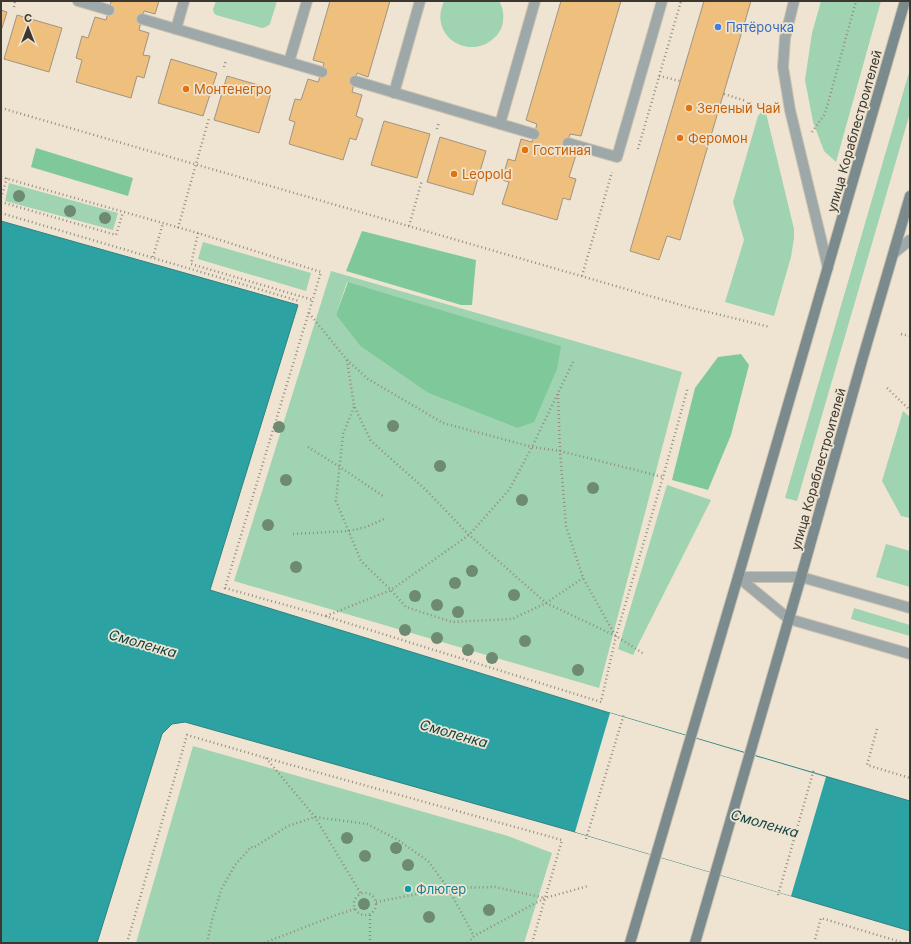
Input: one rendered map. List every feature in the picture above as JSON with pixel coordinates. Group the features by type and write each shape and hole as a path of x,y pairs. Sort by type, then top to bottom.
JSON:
{"main road":[{"name":"улица Кораблестроителей","path":"630,943 906,1"},
{"name":"улица Кораблестроителей","path":"694,943 789,619 910,196"}],"street":[{"path":"79,1 109,10"},
{"path":"176,29 184,1"},
{"path":"289,62 307,1"},
{"path":"394,93 420,1"},
{"path":"500,124 535,1"},
{"path":"568,143 617,157 662,1"},
{"name":"улица Кораблестроителей","path":"794,1 785,38 783,67 790,110 828,268"},
{"path":"142,19 322,72"},
{"path":"355,81 534,134"},
{"path":"894,253 910,240"},
{"path":"738,577 801,577 910,608"},
{"path":"738,577 789,619 910,654"}],"path":[{"path":"14,7 15,1"},
{"path":"799,149 825,114 856,1"},
{"path":"642,71 680,81"},
{"path":"724,94 746,101"},
{"path":"1,108 688,307 770,327"},
{"path":"178,228 209,118"},
{"path":"582,276 617,157"},
{"path":"1,177 198,233 321,272 225,588 325,616 601,702 616,636 688,387"},
{"path":"1,198 7,178"},
{"path":"408,226 422,180"},
{"path":"1,202 116,235 123,212"},
{"path":"1,213 299,301"},
{"path":"153,258 163,224"},
{"path":"198,233 191,264 313,300"},
{"path":"309,313 347,360 368,379 443,422 532,447 560,451 663,477"},
{"path":"901,334 910,336"},
{"path":"347,360 354,406 371,441 426,490 469,534 546,604 616,636 644,654"},
{"path":"325,616 390,590 469,534 509,490 532,447 573,362"},
{"path":"887,388 910,410"},
{"path":"558,393 560,451 566,526 583,578 616,636"},
{"path":"354,406 343,434 336,501 361,561 406,607 452,622 512,619 546,604 583,578"},
{"path":"308,447 383,496"},
{"path":"293,534 349,531 366,527 384,519"},
{"path":"586,839 624,714"},
{"path":"877,729 867,765 910,778"},
{"path":"127,943 187,735 562,840 532,943"},
{"path":"266,758 315,817 361,894"},
{"path":"778,895 814,770"},
{"path":"208,943 212,920 221,890 235,866 251,847 252,848 288,826 315,817 367,824 398,840 428,861 448,888 474,936"},
{"path":"468,943 474,936 545,898 588,886"},
{"path":"376,902 448,888 495,887 545,898"},
{"path":"361,894 369,894 376,902 373,912 366,916 357,912 354,906 355,898 361,894"},
{"path":"264,943 355,909"},
{"path":"370,914 370,943"},
{"path":"814,943 822,918 904,943"}],"green space":[{"path":"216,1 277,1 270,24 262,28 216,15 213,9"},
{"path":"444,1 499,1 503,16 503,24 500,31 485,44 476,47 466,47 457,44 449,38 441,21 441,10"},
{"path":"821,1 881,1 836,162 824,151 813,122 805,80 812,33"},
{"path":"910,69 910,113 797,501 785,498"},
{"path":"762,111 765,112 767,116 794,229 791,257 774,316 725,302 744,240 733,202 758,116"},
{"path":"36,148 133,178 128,196 31,167"},
{"path":"9,183 118,213 113,230 5,201"},
{"path":"362,231 476,260 472,305 461,305 346,271"},
{"path":"203,242 311,273 306,291 198,259"},
{"path":"331,271 682,372 599,688 234,581","holes":["347,282 560,346 517,428 428,393 360,346 336,315"]},
{"path":"348,282 561,346 557,369 534,422 517,428 428,393 360,346 336,315"},
{"path":"741,354 749,365 731,435 708,490 672,480 695,388 718,357"},
{"path":"903,411 910,417 910,518 901,516 882,481"},
{"path":"667,485 711,500 633,655 618,649"},
{"path":"886,544 910,551 910,587 876,577"},
{"path":"854,608 910,625 910,636 851,619"},
{"path":"193,746 508,836 552,853 524,943 136,943"}],"water":[{"name":"Смоленка","path":"1,221 298,305 210,590 610,713 910,801 910,931 575,832 185,722 172,724 162,734 97,943 1,943"}],"pier":[{"path":"610,713 826,777 791,896 575,832"}],"building":[{"path":"109,1 159,1 155,14 144,11 139,30 149,33 143,55 150,56 144,78 137,76 131,98 76,82 82,60 76,58 82,36 88,38 95,17 106,20 111,2"},
{"path":"330,1 390,1 368,77 357,73 352,92 362,95 356,116 363,119 356,140 350,138 343,160 289,144 295,122 289,120 295,99 301,100 308,79 318,82 322,72 324,63 313,60"},
{"path":"561,1 621,1 581,136 570,134 565,152 576,155 569,177 576,179 570,200 563,198 557,220 502,204 509,182 502,180 508,159 515,161 521,139 532,142 537,124 526,120"},
{"path":"704,1 751,1 680,240 667,236 659,260 630,251"},
{"path":"1,10 7,12 1,31"},
{"path":"17,15 62,28 49,72 4,59"},
{"path":"171,59 217,73 203,116 158,103"},
{"path":"227,76 272,89 259,133 214,120"},
{"path":"384,121 430,134 417,178 371,165"},
{"path":"440,137 486,151 473,195 427,182"}],"place":[{"name":"Пятёрочка","path":"718,27"},
{"name":"Монтенегро","path":"186,89"},
{"name":"Зеленый Чай","path":"689,108"},
{"name":"Феромон","path":"680,138"},
{"name":"Гостиная","path":"525,150"},
{"name":"Leopold","path":"454,174"},
{"name":"Флюгер","path":"408,889"}]}
